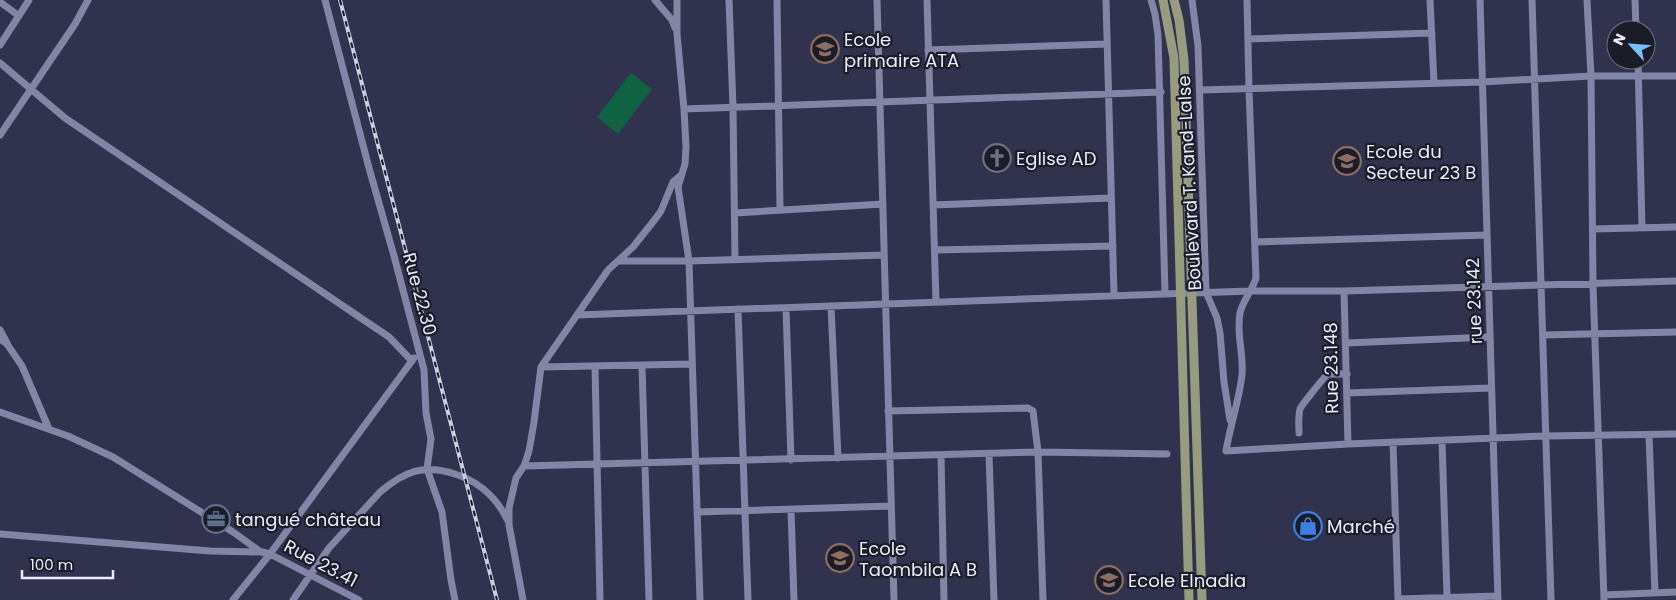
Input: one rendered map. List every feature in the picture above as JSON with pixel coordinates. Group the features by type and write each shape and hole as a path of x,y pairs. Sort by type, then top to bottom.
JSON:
{"main road":[{"path":"1163,0 1174,58 1188,600"},
{"path":"1174,0 1179,20 1184,60 1202,600"}],"street":[{"path":"0,45 29,0"},
{"path":"1,130 75,24 88,0"},
{"name":"Rue 22.30","path":"325,0 424,370 426,413 431,439 427,469 442,512 451,580 456,600"},
{"path":"655,0 672,20 678,34"},
{"path":"677,0 684,109 685,164 678,186 689,261 700,600"},
{"path":"729,0 733,107 735,259"},
{"path":"777,0 780,210"},
{"path":"876,0 894,600"},
{"path":"927,0 936,302"},
{"path":"1106,0 1114,295"},
{"path":"1151,0 1158,35 1161,92 1165,293"},
{"name":"Boulevard T. Kand-Lalse","path":"1192,0 1197,37 1200,90 1206,292 1217,318 1220,333 1224,382 1231,423"},
{"path":"1247,0 1256,278 1245,299 1240,314 1238,332 1242,376 1226,451 1545,436 1676,434"},
{"path":"1430,0 1434,82"},
{"name":"rue 23.142","path":"1480,0 1498,598"},
{"path":"1532,0 1536,78 1551,600"},
{"path":"1587,0 1591,76 1593,284 1604,598 1676,592"},
{"path":"1635,0 1636,20"},
{"path":"0,2 19,16"},
{"path":"1248,39 1432,33"},
{"path":"928,50 1107,44"},
{"path":"0,63 65,118 388,337 412,360"},
{"path":"1638,70 1642,228"},
{"path":"1200,90 1482,82 1591,76 1676,76"},
{"path":"684,109 1161,92"},
{"path":"523,600 509,525 510,496 516,478 524,466 534,422 541,367 608,270 633,247 656,218 661,211 672,182 680,176"},
{"path":"933,205 1111,198"},
{"path":"735,213 883,204"},
{"path":"1593,229 1676,227"},
{"path":"1255,242 1487,235"},
{"path":"934,250 1112,246"},
{"path":"618,261 689,261 884,255"},
{"path":"577,316 1165,293 1344,291 1676,281"},
{"name":"Rue 23.148","path":"1344,291 1348,444"},
{"path":"831,306 838,458"},
{"path":"786,308 791,460"},
{"path":"738,310 748,600"},
{"path":"0,330 22,366 49,429"},
{"path":"1543,335 1676,332"},
{"path":"1346,343 1490,338"},
{"path":"0,339 7,344"},
{"path":"234,600 419,352"},
{"path":"541,367 692,364"},
{"path":"642,365 649,600"},
{"path":"596,366 600,600"},
{"path":"1299,433 1298,419 1300,407 1312,396 1321,380 1328,374 1346,374"},
{"path":"1347,393 1491,388"},
{"path":"888,411 1030,409 1034,412 1038,452 1043,600"},
{"path":"0,412 89,445 112,457 226,527 262,552"},
{"path":"1649,435 1655,593"},
{"path":"1442,441 1447,597"},
{"path":"1393,442 1398,599 1447,597 1498,598"},
{"path":"524,466 1038,452 1167,454"},
{"path":"989,454 994,600"},
{"path":"941,455 944,600"},
{"path":"293,600 329,548 380,492 389,484 416,471 427,469 441,470 475,482 492,496 509,525"},
{"path":"697,512 891,506"},
{"path":"791,510 794,600"},
{"path":"0,534 210,551 262,552"},
{"name":"Rue 23.41","path":"262,552 311,574 359,600"}],"green space":[{"path":"631,73 652,89 618,134 597,117"}],"railway":[{"path":"340,0 497,600"}],"place":[{"name":"Ecole primaire ATA","path":"825,49"},
{"name":"Eglise AD","path":"997,158"},
{"name":"Ecole du Secteur 23 B","path":"1347,161"},
{"name":"tangué château","path":"216,519"},
{"name":"Marché","path":"1308,526"},
{"name":"Ecole Taombila A B","path":"840,558"},
{"name":"Ecole Elnadia","path":"1109,580"}]}
